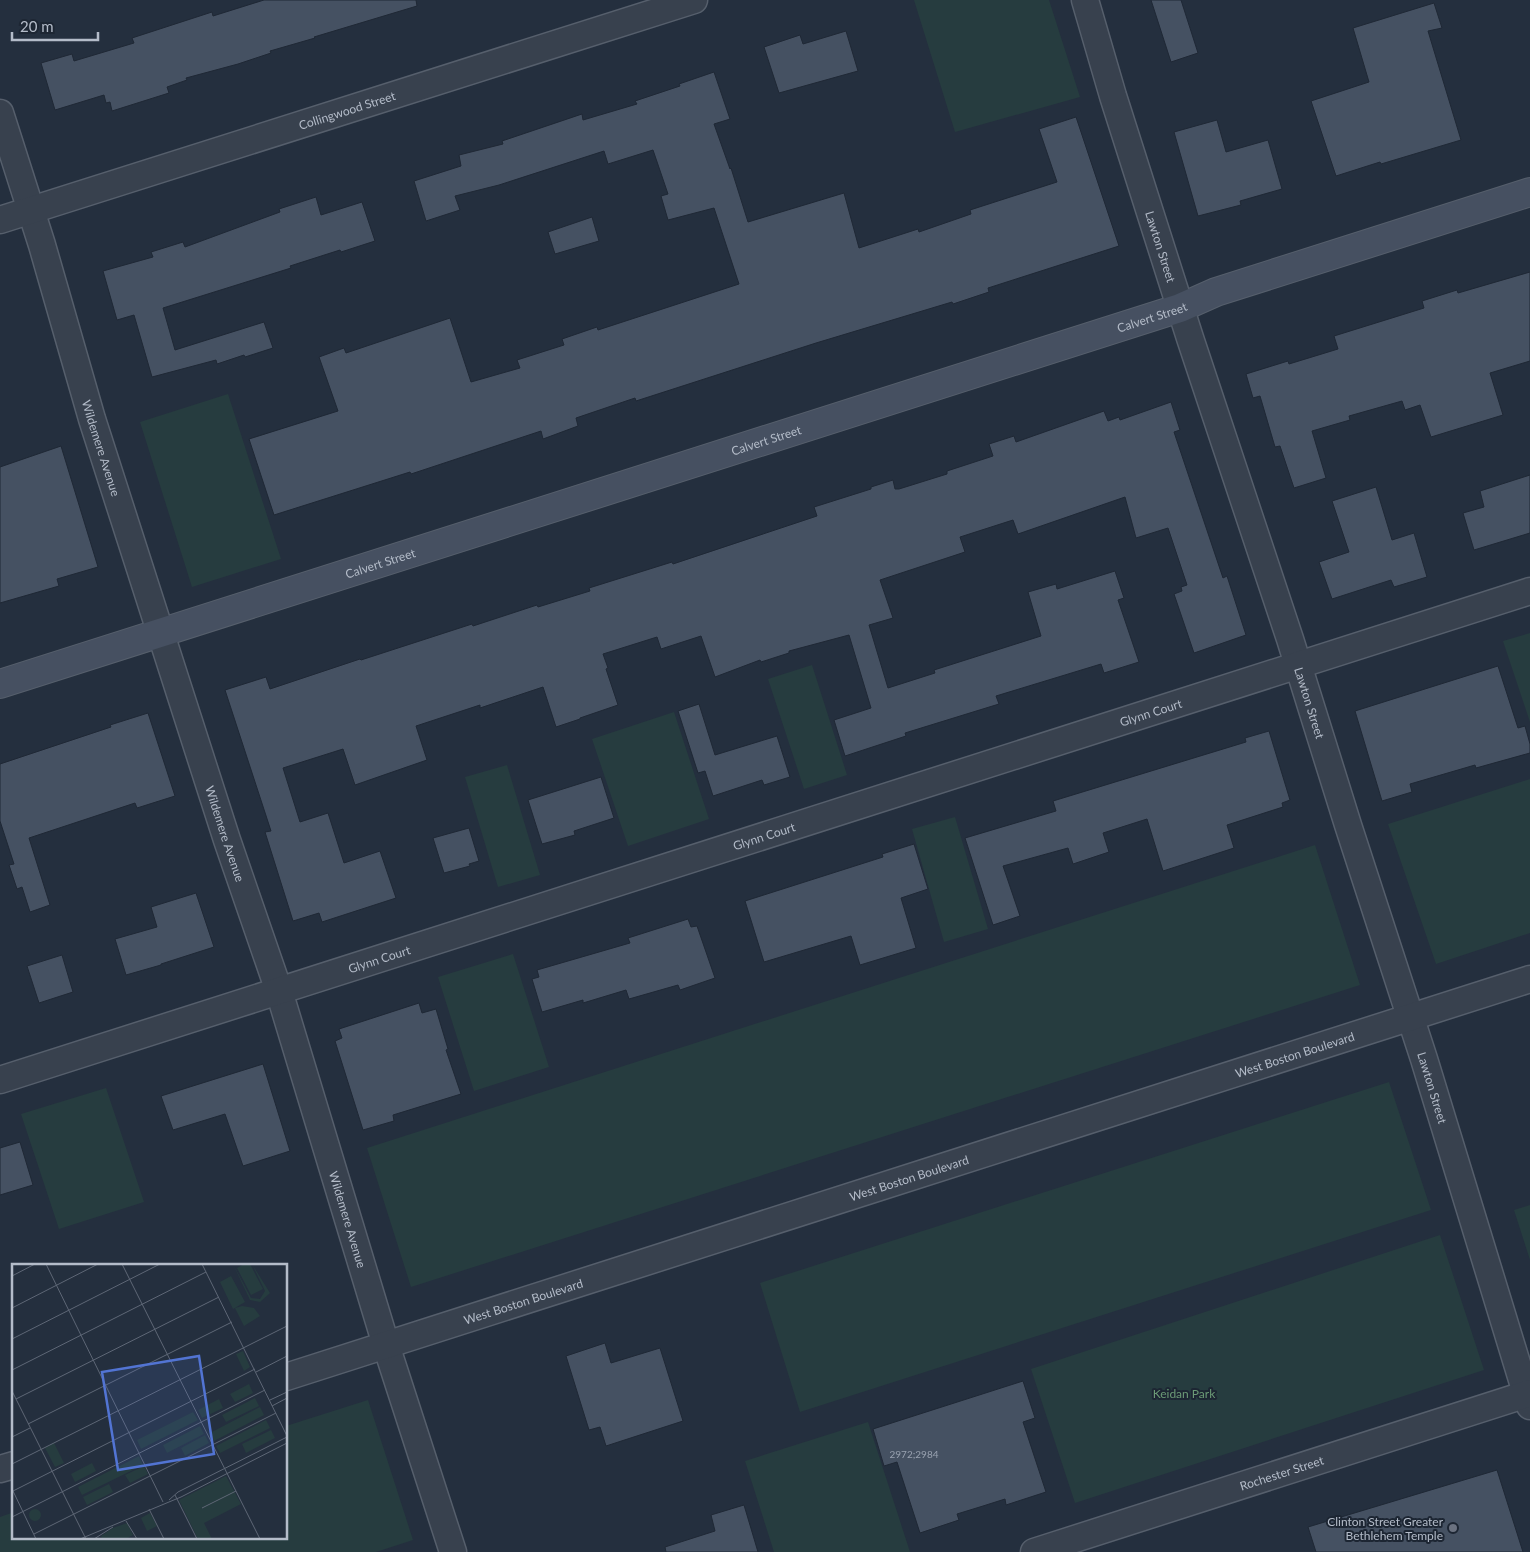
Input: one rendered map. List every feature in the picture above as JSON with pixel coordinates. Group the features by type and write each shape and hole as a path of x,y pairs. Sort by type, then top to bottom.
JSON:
{"street":[{"name":"Collingwood Street","path":"0,220 694,0"},
{"name":"Lawton Street","path":"1085,0 1113,96 1180,308 1298,665 1529,1398"},
{"name":"Wildemere Avenue","path":"0,113 42,245 92,419 227,840 279,991 386,1345 454,1552"},
{"name":"Calvert Street","path":"0,684 1180,308 1216,292 1530,192"},
{"name":"Glynn Court","path":"0,1080 1530,591"},
{"name":"West Boston Boulevard","path":"288,1376 1530,979"},
{"name":"Rochester Street","path":"1034,1552 1529,1398"}],"green space":[{"path":"914,0 1049,0 1080,97 955,132"},
{"path":"228,394 281,559 192,587 140,422"},
{"path":"1530,633 1530,722 1503,641"},
{"path":"812,665 847,775 804,789 768,679"},
{"path":"674,712 709,819 628,846 592,739"},
{"path":"507,765 540,875 498,887 465,777"},
{"path":"1530,779 1530,933 1436,964 1388,824"},
{"path":"955,817 988,929 944,942 912,829"},
{"path":"1315,845 1360,985 411,1287 367,1148"},
{"path":"513,954 549,1067 474,1091 438,977"},
{"path":"1389,1082 1431,1210 800,1412 760,1283"},
{"path":"106,1088 144,1202 59,1229 21,1114"},
{"path":"1530,1205 1530,1260 1514,1210"},
{"name":"Keidan Park","path":"1440,1235 1484,1370 1075,1503 1031,1369"},
{"path":"368,1400 413,1540 376,1552 0,1552 0,1517 12,1513 12,1540 288,1540 288,1425"},
{"path":"868,1422 910,1552 774,1552 745,1461"}],"building":[{"path":"264,0 416,0 417,6 270,51 271,53 238,64 186,78 187,80 167,87 169,93 112,111 110,102 106,103 104,95 55,110 41,63 72,54 74,61 134,43 132,38 212,12 213,16"},
{"path":"1151,0 1181,0 1198,53 1171,62"},
{"path":"1434,3 1442,28 1428,31 1461,140 1336,176 1311,101 1369,82 1353,28"},
{"path":"846,31 858,71 779,93 764,47 800,35 803,44"},
{"path":"714,72 730,119 714,124 731,168 748,222 844,193 859,248 918,229 919,232 971,214 970,210 1057,182 1039,129 1076,117 1119,246 988,288 989,292 953,304 952,302 816,343 636,401 635,398 576,418 578,426 543,439 541,431 411,474 410,472 274,515 249,439 338,411 319,357 344,348 346,353 450,318 471,382 520,368 517,360 564,345 562,339 597,327 598,330 739,284 714,208 668,220 661,196 668,194 653,150 608,164 604,151 499,185 455,196 460,210 426,221 414,181 461,166 459,155 503,144 502,141 582,114 583,120 637,104 635,101"},
{"path":"1217,120 1226,152 1268,140 1282,189 1240,201 1241,205 1198,216 1174,132"},
{"path":"316,197 321,215 362,202 375,241 341,252 340,250 290,266 291,268 163,308 175,350 264,322 273,348 217,364 216,360 152,377 134,315 117,320 103,271 153,257 151,252 183,242 185,247 280,212 279,209"},
{"path":"592,217 599,241 555,254 548,232"},
{"path":"1530,272 1530,361 1490,373 1503,415 1431,437 1420,405 1405,410 1402,401 1349,416 1350,420 1312,431 1326,478 1294,488 1280,446 1275,447 1260,396 1253,398 1246,374 1288,361 1289,364 1338,349 1334,336 1424,308 1422,301 1457,290 1458,293"},
{"path":"1171,402 1180,430 1174,432 1223,578 1227,576 1246,635 1194,653 1174,594 1182,591 1181,587 1187,585 1168,528 1136,538 1125,497 1018,534 1013,520 960,537 965,552 880,580 893,618 869,625 888,688 935,673 934,670 1041,636 1028,592 1056,584 1057,589 1115,571 1124,598 1118,600 1139,662 1104,673 1101,664 996,696 999,704 905,733 906,736 845,756 834,720 871,708 849,635 789,651 789,653 761,662 760,660 715,677 701,636 661,649 657,637 603,654 618,705 580,719 556,727 543,687 480,708 480,705 416,726 427,760 355,785 343,749 283,768 300,822 328,813 344,863 380,851 396,898 322,922 319,913 293,921 265,832 271,831 225,690 266,677 270,689 472,624 473,626 537,605 538,607 590,591 589,588 672,562 673,564 817,516 814,507 871,489 871,487 893,480 895,489 899,489 947,474 947,471 993,456 989,444 1014,436 1016,442 1104,411 1108,421 1119,417 1120,420"},
{"path":"61,446 98,567 57,579 59,586 0,603 0,467"},
{"path":"1530,475 1530,533 1474,550 1463,513 1484,507 1480,491"},
{"path":"1376,487 1392,540 1414,533 1427,577 1394,587 1391,580 1332,599 1319,562 1349,552 1332,501"},
{"path":"1498,666 1518,728 1525,726 1530,744 1530,753 1476,768 1475,765 1410,784 1412,792 1382,801 1355,711"},
{"path":"699,704 715,755 777,736 790,777 764,785 762,780 713,796 705,771 698,773 678,711"},
{"path":"148,713 175,796 137,808 135,803 29,838 50,905 30,912 22,887 17,889 9,865 14,864 0,821 0,764"},
{"path":"1269,731 1290,800 1282,803 1283,807 1227,825 1234,848 1163,871 1147,819 1103,833 1109,852 1073,864 1068,848 1003,866 1020,916 993,925 965,838 1056,811 1053,801 1246,742 1245,738"},
{"path":"601,777 614,818 574,831 575,835 542,844 528,800"},
{"path":"469,828 479,861 469,864 470,866 444,873 433,838"},
{"path":"914,844 928,889 901,898 916,948 860,965 851,936 764,962 745,901 883,857 882,854"},
{"path":"196,893 214,947 126,975 115,939 157,927 151,907"},
{"path":"688,919 691,927 697,926 715,978 680,990 678,985 629,999 626,990 583,1003 583,1000 542,1012 532,979 539,977 537,970 630,943 628,938"},
{"path":"62,955 73,992 39,1003 27,966"},
{"path":"419,1003 422,1013 436,1009 448,1049 446,1050 461,1094 393,1115 394,1121 363,1130 335,1041 342,1038 339,1029"},
{"path":"263,1064 290,1151 243,1166 225,1114 173,1130 161,1096"},
{"path":"20,1142 33,1185 0,1195 0,1148"},
{"path":"605,1343 611,1363 660,1348 683,1421 606,1446 600,1427 589,1430 566,1356"},
{"path":"1023,1381 1035,1418 1023,1422 1046,1492 1006,1505 1005,1499 957,1514 959,1520 920,1533 897,1462 884,1466 873,1429"},
{"name":"Clinton Street Greater Bethlehem Temple","path":"1497,1470 1523,1552 1316,1552 1308,1527"},
{"path":"744,1505 758,1552 666,1552 665,1547 715,1531 711,1515"}],"place":[{"name":"Clinton Street Greater Bethlehem Temple","path":"1453,1528"}]}
